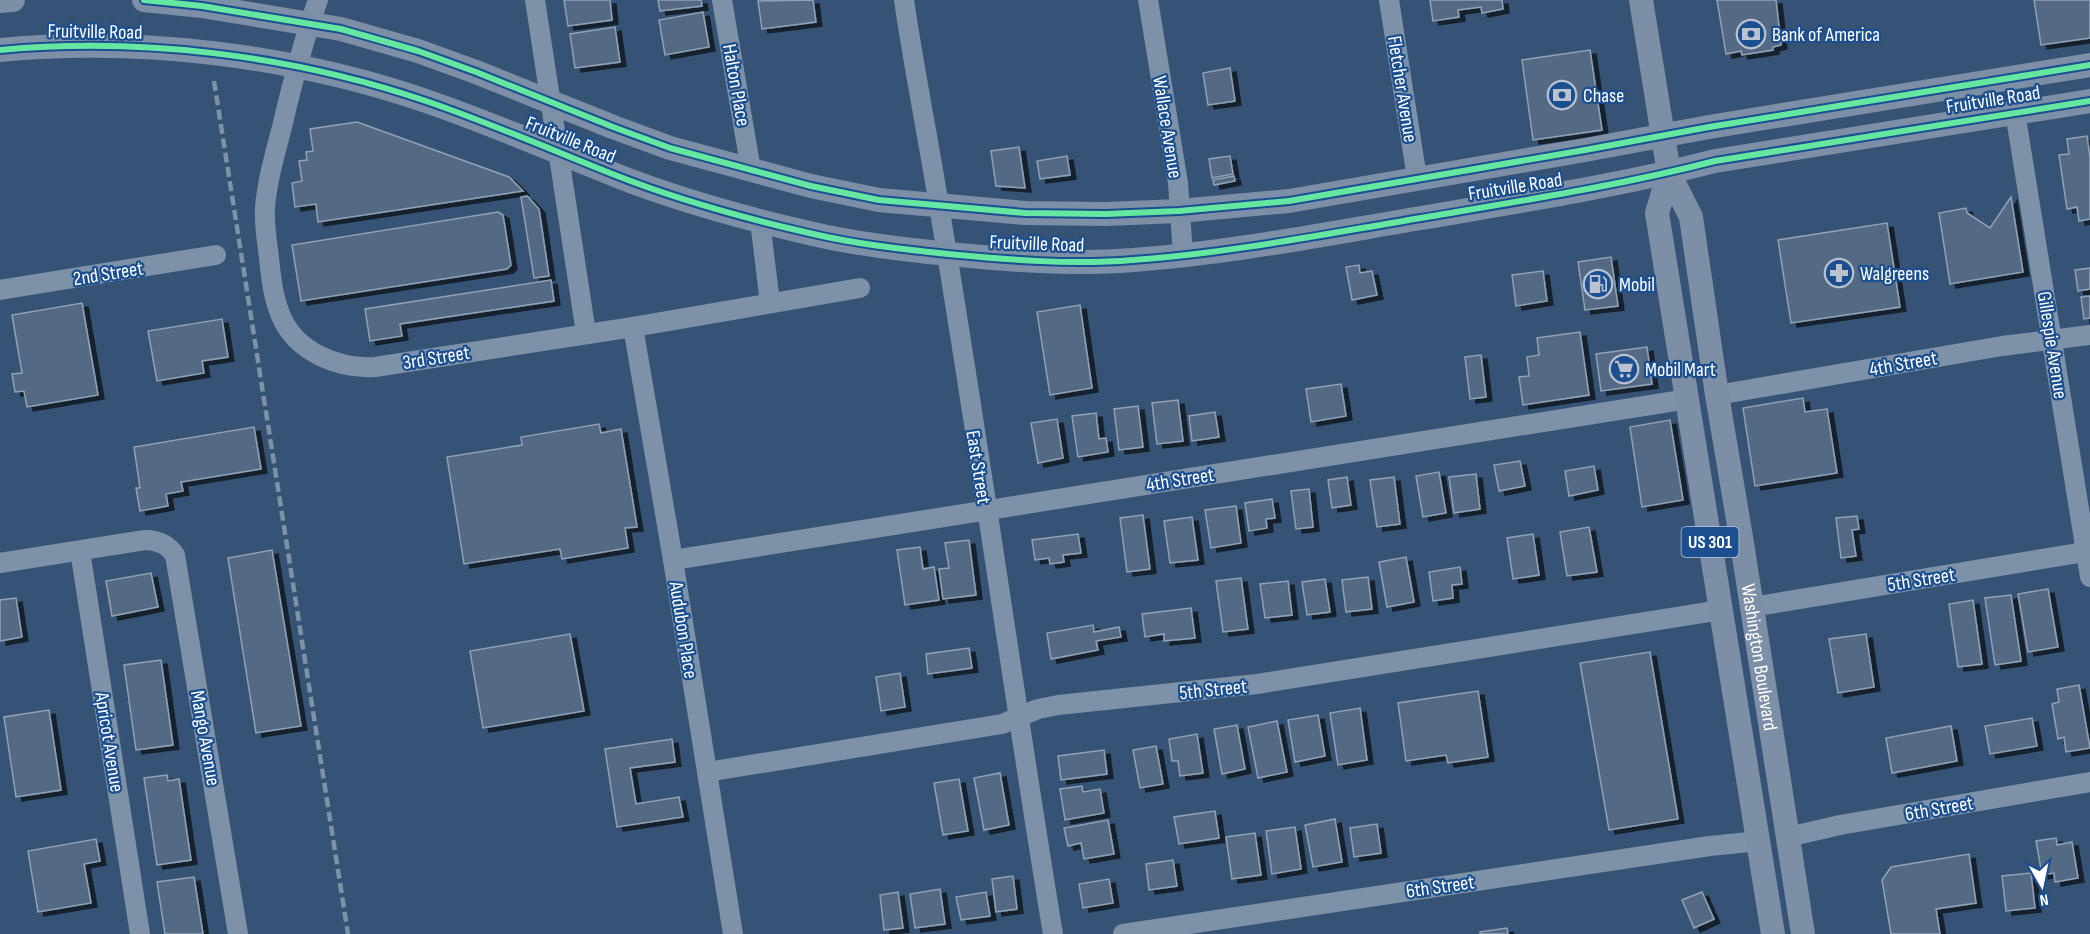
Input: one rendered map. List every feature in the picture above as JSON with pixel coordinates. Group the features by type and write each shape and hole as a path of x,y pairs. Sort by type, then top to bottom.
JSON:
{"main road":[{"path":"0,1 13,0"},
{"name":"Fruitville Road","path":"144,0 202,6 341,29 418,51 670,148 811,186 879,200 1008,213 1106,214 1179,211 1289,201 2090,65"},
{"name":"Washington Boulevard","path":"1641,0 1669,173 1691,217 1803,934"},
{"name":"Fruitville Road","path":"0,50 69,46 144,48 209,53 297,67 344,77 421,99 558,151 616,176 673,196 760,221 882,248 1010,261 1048,262 1131,260 1268,245 1586,190 1715,161 2090,101"},
{"name":"Washington Boulevard","path":"1669,173 1657,213 1773,934"},
{"path":"1721,610 1733,616 1740,629 1766,775 1781,790"}],"street":[{"name":"3rd Street","path":"318,0 297,67 268,188 265,222 276,303 282,319 303,345 318,355 336,363 358,368 384,366 860,288"},
{"path":"535,0 586,333"},
{"name":"Halton Place","path":"722,0 752,170"},
{"name":"East Street","path":"904,0 947,254 1017,718 1053,934"},
{"name":"Wallace Avenue","path":"1148,0 1178,183 1183,255"},
{"name":"Fletcher Avenue","path":"1389,0 1417,178"},
{"name":"Gillespie Avenue","path":"2016,112 2088,551 2090,577"},
{"path":"760,221 770,303"},
{"name":"2nd Street","path":"0,290 216,255"},
{"name":"Audubon Place","path":"633,327 733,934"},
{"name":"4th Street","path":"1717,394 2002,346 2090,335"},
{"name":"4th Street","path":"673,560 1688,399"},
{"name":"Mango Avenue","path":"80,551 145,540 158,542 175,555 238,934"},
{"path":"0,563 80,551"},
{"name":"Apricot Avenue","path":"80,551 140,934"},
{"name":"5th Street","path":"1752,607 2088,551"},
{"name":"5th Street","path":"707,772 1002,724 1038,709 1058,705 1257,684 1721,610"},
{"name":"6th Street","path":"1788,837 1840,825 2090,783"},
{"name":"6th Street","path":"1123,934 1668,852 1759,841"}],"building":[{"path":"564,0 610,0 612,20 568,26"},
{"path":"658,0 701,0 702,6 660,11"},
{"path":"813,0 816,22 762,29 758,1"},
{"path":"1430,0 1502,0 1503,9 1482,13 1481,7 1458,10 1459,17 1433,21"},
{"name":"Bank of America","path":"1717,0 1776,0 1781,45 1773,47 1773,50 1742,55 1741,51 1726,54"},
{"path":"2034,0 2090,0 2090,38 2041,45"},
{"path":"703,12 709,47 665,55 659,20"},
{"path":"615,27 620,62 575,68 570,34"},
{"name":"Chase","path":"1590,50 1602,130 1533,140 1522,60"},
{"path":"1230,68 1235,101 1208,105 1203,73"},
{"path":"357,122 509,177 523,191 318,222 316,204 295,207 292,183 302,181 299,161 307,160 306,152 313,151 310,129"},
{"path":"2087,136 2090,158 2090,219 2079,221 2077,207 2067,209 2059,155 2069,154 2067,139"},
{"path":"1019,147 1025,188 996,186 991,151"},
{"path":"1067,156 1070,175 1040,179 1037,161"},
{"path":"1230,156 1233,174 1212,178 1209,159"},
{"path":"1234,176 1235,181 1214,185 1213,180"},
{"path":"527,196 539,209 549,276 534,278 521,197"},
{"path":"2011,197 2023,272 1950,284 1939,213 1966,208 1967,213 1990,228"},
{"path":"498,212 503,215 511,265 507,269 301,301 292,245"},
{"name":"Walgreens","path":"1887,223 1900,307 1791,323 1778,240"},
{"name":"Mobil","path":"1611,257 1618,306 1585,310 1578,262"},
{"path":"1359,265 1360,273 1372,271 1377,295 1352,300 1346,267"},
{"path":"2090,268 2090,289 2078,291 2075,270"},
{"path":"1543,271 1547,301 1516,306 1512,275"},
{"path":"551,280 554,301 400,324 402,336 370,341 365,309"},
{"path":"2090,296 2090,318 2084,319 2081,297"},
{"path":"82,303 98,395 27,407 24,391 15,392 12,374 22,373 12,315"},
{"path":"1080,305 1092,388 1050,395 1037,312"},
{"path":"222,319 228,357 202,361 204,373 157,381 148,331"},
{"path":"1580,332 1589,395 1523,405 1519,377 1529,376 1527,357 1539,355 1537,338"},
{"name":"Mobil Mart","path":"1647,347 1652,384 1601,391 1596,354"},
{"path":"1481,355 1486,397 1470,399 1465,357"},
{"path":"1341,384 1346,416 1311,422 1306,389"},
{"path":"1803,398 1805,412 1827,409 1837,473 1755,486 1743,408"},
{"path":"1178,400 1183,441 1157,444 1152,403"},
{"path":"1138,406 1143,447 1119,450 1114,409"},
{"path":"1215,412 1219,437 1192,441 1189,416"},
{"path":"1096,413 1099,439 1106,438 1108,452 1078,457 1072,416"},
{"path":"1057,419 1063,458 1038,463 1031,423"},
{"path":"1670,420 1683,500 1642,507 1630,427"},
{"path":"599,424 601,433 621,429 637,527 625,528 628,548 562,559 560,549 464,564 447,457 522,445 521,437"},
{"path":"254,427 261,469 181,482 183,491 166,494 168,506 140,511 136,488 140,488 134,447"},
{"path":"1520,461 1525,486 1499,491 1494,465"},
{"path":"1594,466 1598,490 1569,496 1565,471"},
{"path":"1439,472 1446,513 1423,517 1416,476"},
{"path":"1476,474 1480,509 1454,513 1449,477"},
{"path":"1347,477 1351,505 1332,508 1328,480"},
{"path":"1394,477 1400,524 1377,527 1370,480"},
{"path":"1309,489 1313,527 1296,529 1291,491"},
{"path":"1272,499 1275,518 1266,519 1267,528 1249,531 1245,503"},
{"path":"1236,506 1241,543 1211,548 1205,510"},
{"path":"1143,515 1150,569 1127,572 1120,518"},
{"path":"1857,516 1859,529 1852,530 1856,556 1841,558 1836,518"},
{"path":"1192,517 1198,560 1170,563 1164,521"},
{"path":"1589,527 1597,572 1567,576 1560,532"},
{"path":"1078,534 1081,553 1063,555 1064,562 1050,564 1049,558 1035,560 1032,540"},
{"path":"1533,534 1539,575 1513,579 1507,538"},
{"path":"969,540 976,595 943,599 939,569 949,568 945,543"},
{"path":"920,547 923,569 934,567 939,600 905,605 897,550"},
{"path":"272,550 301,726 256,733 228,558"},
{"path":"1406,557 1414,602 1387,607 1379,562"},
{"path":"1460,567 1462,584 1452,585 1453,598 1433,601 1429,572"},
{"path":"151,573 158,607 112,616 106,581"},
{"path":"1368,577 1372,609 1346,612 1342,580"},
{"path":"1241,578 1248,629 1223,632 1216,581"},
{"path":"1325,579 1330,612 1307,615 1302,582"},
{"path":"1288,581 1292,615 1265,618 1260,584"},
{"path":"2048,589 2058,647 2028,652 2018,594"},
{"path":"2011,595 2021,661 1995,665 1985,598"},
{"path":"16,598 22,637 0,641 0,600"},
{"path":"1973,600 1982,664 1958,667 1949,604"},
{"path":"1191,608 1195,638 1164,641 1164,634 1145,637 1142,614"},
{"path":"1093,625 1094,632 1119,627 1121,637 1096,641 1098,650 1051,659 1047,633"},
{"path":"570,634 584,711 483,728 470,651"},
{"path":"1866,634 1874,687 1838,693 1829,639"},
{"path":"969,648 972,668 928,674 926,654"},
{"path":"1650,652 1678,819 1609,830 1580,663"},
{"path":"161,660 173,745 136,750 124,665"},
{"path":"900,673 905,707 881,711 876,677"},
{"path":"2079,685 2090,748 2066,752 2064,737 2058,739 2052,704 2059,702 2057,689"},
{"path":"1478,691 1488,757 1448,763 1446,755 1406,761 1398,703"},
{"path":"1360,708 1367,760 1338,765 1330,713"},
{"path":"49,710 61,790 16,797 4,717"},
{"path":"1318,715 1325,756 1295,762 1288,720"},
{"path":"2032,718 2037,746 1990,754 1985,726"},
{"path":"1277,721 1287,772 1258,778 1248,727"},
{"path":"1237,725 1245,769 1222,774 1214,729"},
{"path":"1951,726 1957,761 1892,773 1886,738"},
{"path":"1197,734 1203,773 1180,776 1178,761 1172,761 1169,739"},
{"path":"672,739 675,762 630,768 636,804 679,797 683,817 617,827 605,749"},
{"path":"1156,746 1163,784 1140,788 1133,750"},
{"path":"1104,750 1107,774 1061,780 1058,756"},
{"path":"1000,773 1009,825 984,830 974,778"},
{"path":"167,775 168,781 179,779 191,860 157,865 144,778"},
{"path":"959,779 968,831 943,835 934,783"},
{"path":"1082,786 1083,792 1100,789 1104,813 1065,820 1060,789"},
{"path":"1215,811 1219,838 1179,844 1174,817"},
{"path":"1335,819 1342,862 1313,867 1305,825"},
{"path":"1108,820 1114,854 1084,859 1081,843 1068,846 1064,828"},
{"path":"1377,824 1381,853 1354,857 1350,828"},
{"path":"1295,827 1301,869 1272,874 1266,831"},
{"path":"1255,833 1261,875 1232,879 1226,837"},
{"path":"2056,838 2057,845 2072,842 2078,878 2055,882 2054,873 2042,875 2036,841"},
{"path":"96,839 100,861 84,864 91,903 38,912 28,851"},
{"path":"1969,854 1976,903 1936,909 1940,934 1891,934 1882,880 1891,867"},
{"path":"1173,860 1177,886 1149,890 1146,864"},
{"path":"2031,873 2035,908 2006,911 2002,876"},
{"path":"1013,876 1017,909 996,912 992,879"},
{"path":"194,877 203,934 165,934 157,882"},
{"path":"1109,879 1113,903 1083,908 1079,884"},
{"path":"940,889 945,924 915,928 910,894"},
{"path":"898,892 903,928 884,930 880,895"},
{"path":"986,892 990,916 961,920 956,897"},
{"path":"1702,892 1714,919 1694,928 1682,900"},
{"path":"1507,928 1508,934 1480,934 1480,932"}],"railway":[{"path":"214,81 348,934"}],"cycle path":[{"path":"144,0 202,6 341,29 418,51 670,148 811,186 879,200 1025,213 1106,214 1179,211 1289,201 1709,127 2090,65"},
{"path":"0,50 107,46 162,48 269,61 375,85 426,101 639,184 711,208 760,221 826,237 878,246 1017,260 1064,262 1169,257 1277,242 1569,192 1715,161 2090,101"}],"place":[{"name":"Bank of America","path":"1751,34"},
{"name":"Chase","path":"1562,95"},
{"name":"Walgreens","path":"1839,273"},
{"name":"Mobil","path":"1598,284"},
{"name":"Mobil Mart","path":"1624,369"}]}
